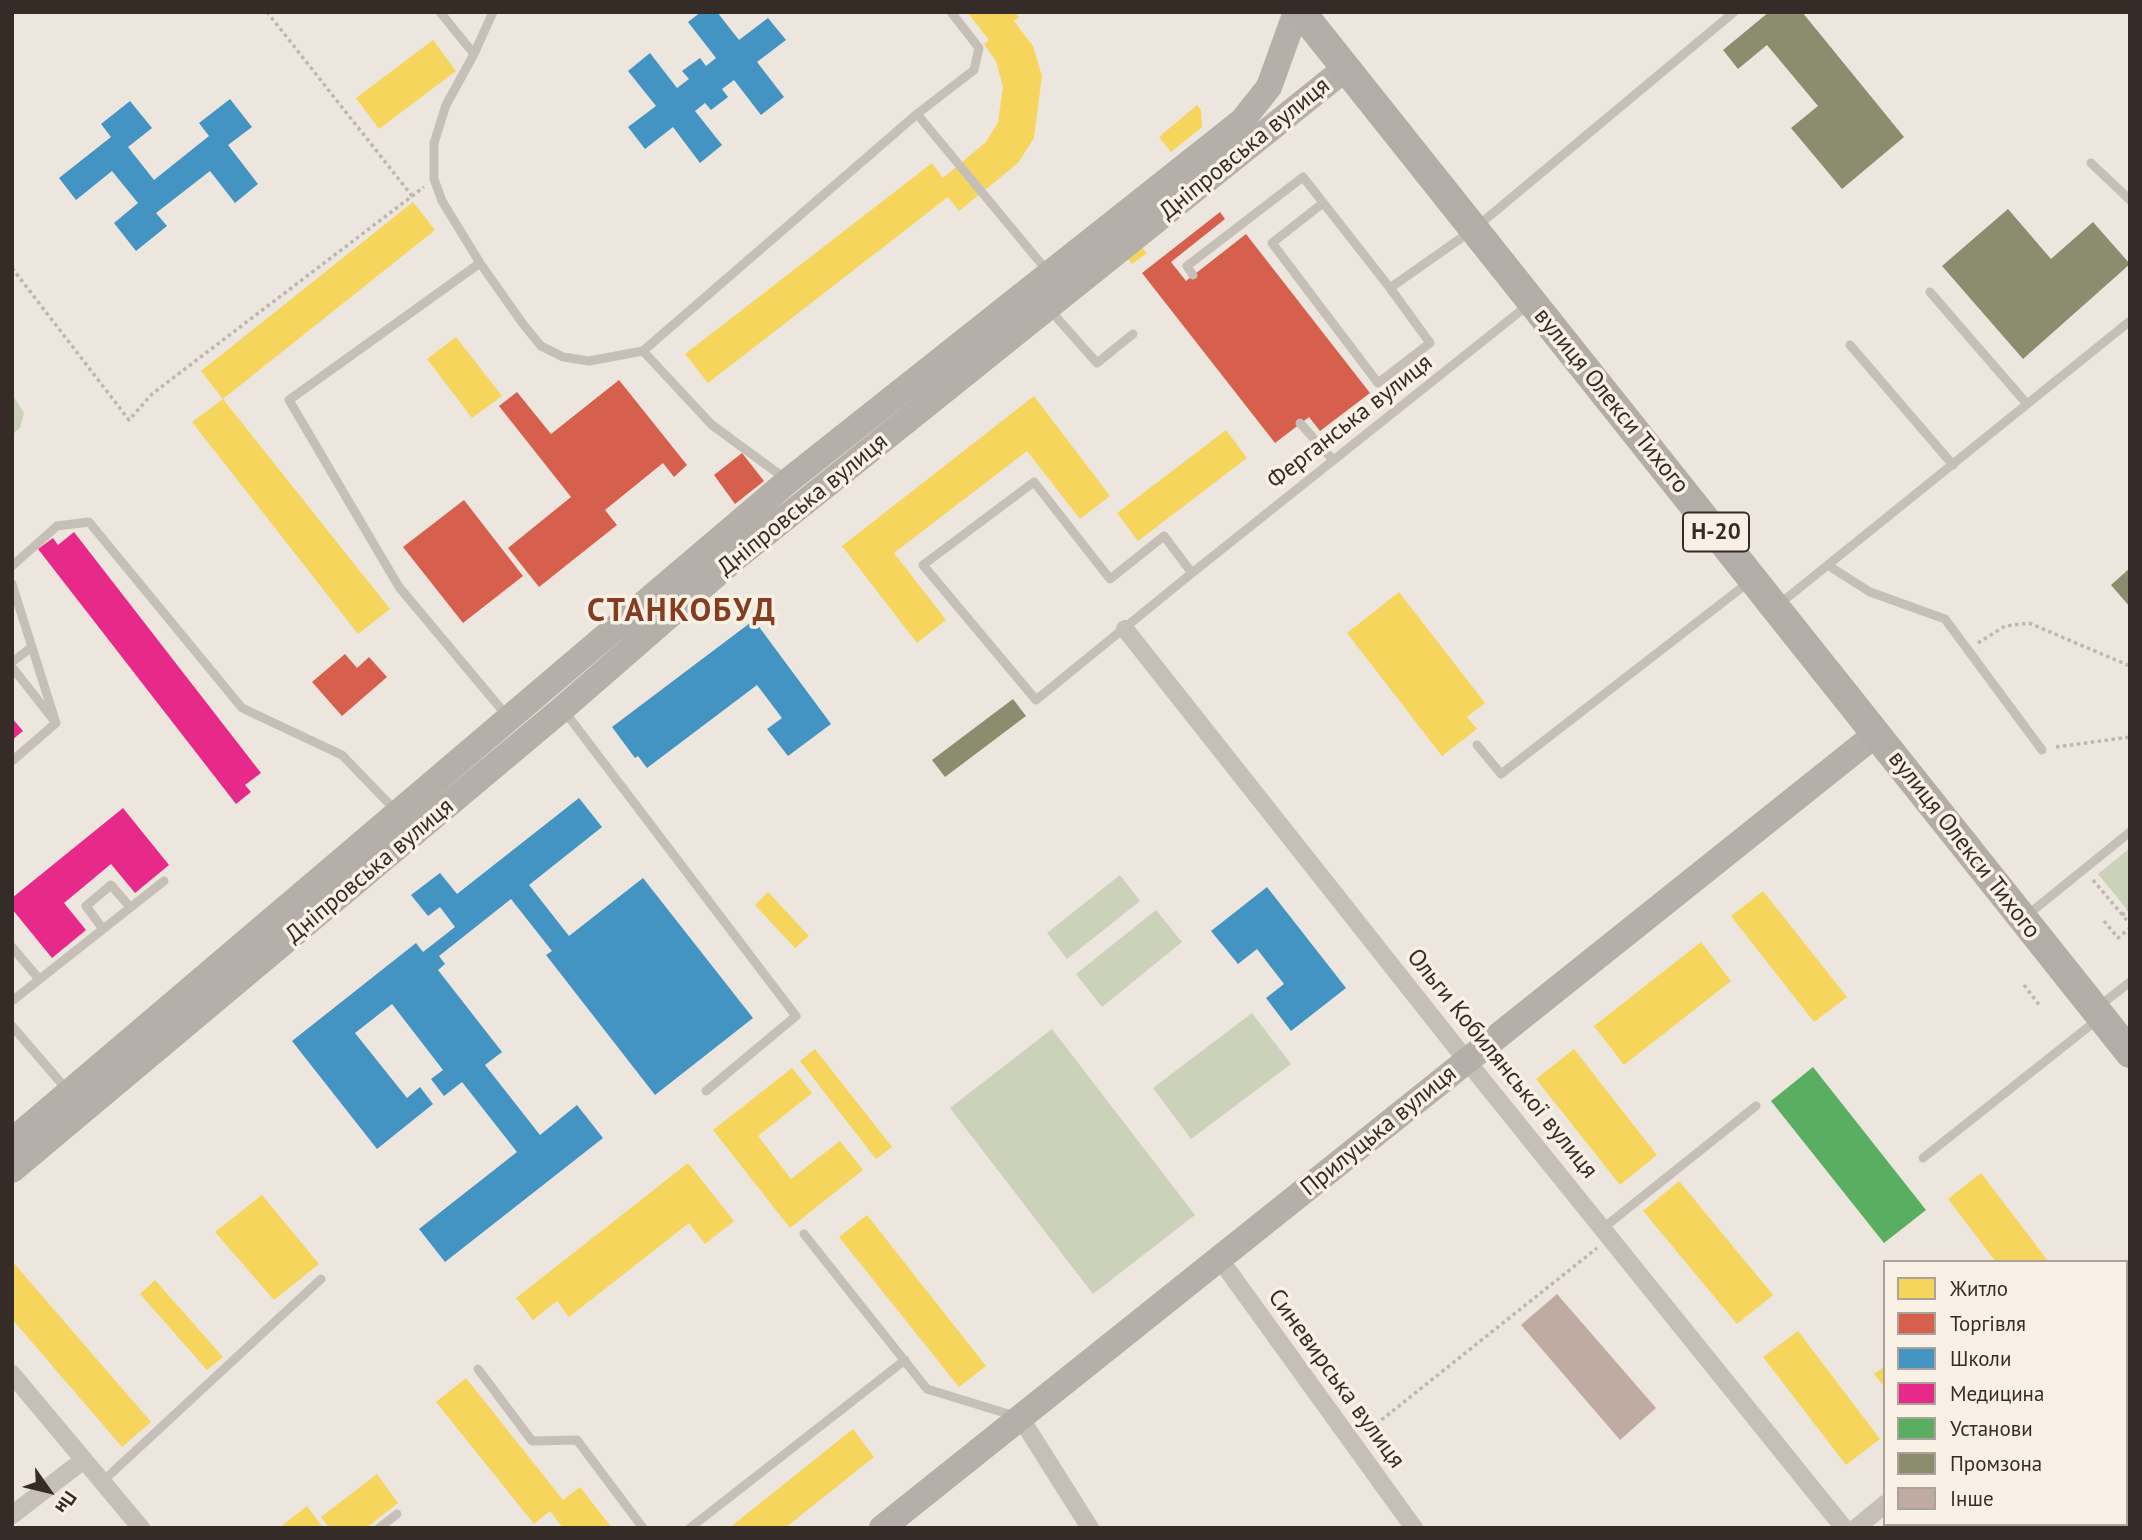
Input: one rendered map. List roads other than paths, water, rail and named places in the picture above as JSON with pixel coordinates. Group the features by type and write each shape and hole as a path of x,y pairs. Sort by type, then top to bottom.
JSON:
{"main road":[{"name":"вулиця Олекси Тихого","path":"1299,12 1475,229 2130,1053"}],"street":[{"name":"Дніпровська вулиця","path":"1055,289 1242,121 1269,87 1299,12"},
{"name":"Дніпровська вулиця","path":"12,1170 76,1101 553,698 739,555 796,491 1055,289 1346,68"},
{"name":"Ольги Кобилянської вулиця","path":"1125,629 1467,1061 1844,1528"},
{"name":"Прилуцька вулиця","path":"882,1528 1876,734"},
{"name":"Дніпровська вулиця","path":"12,1141 76,1101"},
{"name":"Синевирська вулиця","path":"1219,1258 1414,1528"},
{"path":"12,1374 141,1528"},
{"path":"1020,1417 1090,1528"},
{"path":"12,1515 81,1462"},
{"path":"1856,1528 1883,1506"}],"lane":[{"path":"440,12 474,54"},
{"path":"493,12 446,105 434,143 434,179 442,201 480,263 541,346 563,357 589,361 643,351 917,114 974,70 979,48 951,12"},
{"path":"1390,288 1475,229 1734,12"},
{"path":"917,114 1055,289 1097,363 1133,334"},
{"path":"2091,163 2130,200"},
{"path":"1194,275 1187,266 1303,177 1323,202 1390,288 1430,343 1378,383 1272,243 1323,202"},
{"path":"480,263 289,400 399,587 517,728"},
{"path":"1930,292 2027,404"},
{"name":"Ферганська вулиця","path":"1192,573 1164,536 1110,579 1034,482 923,565 1036,700 1532,302"},
{"path":"1776,607 2130,321"},
{"path":"1850,345 1953,465"},
{"path":"643,351 712,425 796,491"},
{"path":"1300,424 1333,460"},
{"path":"12,566 57,526 89,522 242,708 342,755 406,823"},
{"path":"1829,566 1870,592 1945,619 2042,750"},
{"path":"1477,745 1501,774 1754,579"},
{"path":"12,584 55,723"},
{"path":"32,647 12,664 55,723"},
{"path":"553,698 796,1016 706,1090"},
{"path":"12,761 55,723"},
{"path":"2022,919 2130,831"},
{"path":"12,1001 163,881"},
{"path":"103,929 86,906 111,885 130,907"},
{"path":"12,947 39,979"},
{"path":"1923,1158 2098,1013 2130,982"},
{"path":"12,1026 76,1101"},
{"path":"1606,1233 1756,1106"},
{"path":"804,1234 927,1389 1020,1417"},
{"path":"103,1481 321,1279"},
{"path":"690,1528 905,1360"},
{"path":"478,1369 532,1441 577,1440 643,1528"},
{"path":"379,1528 397,1514"}],"district":[{"name":"СТАНКОБУД","path":"682,612"}]}
